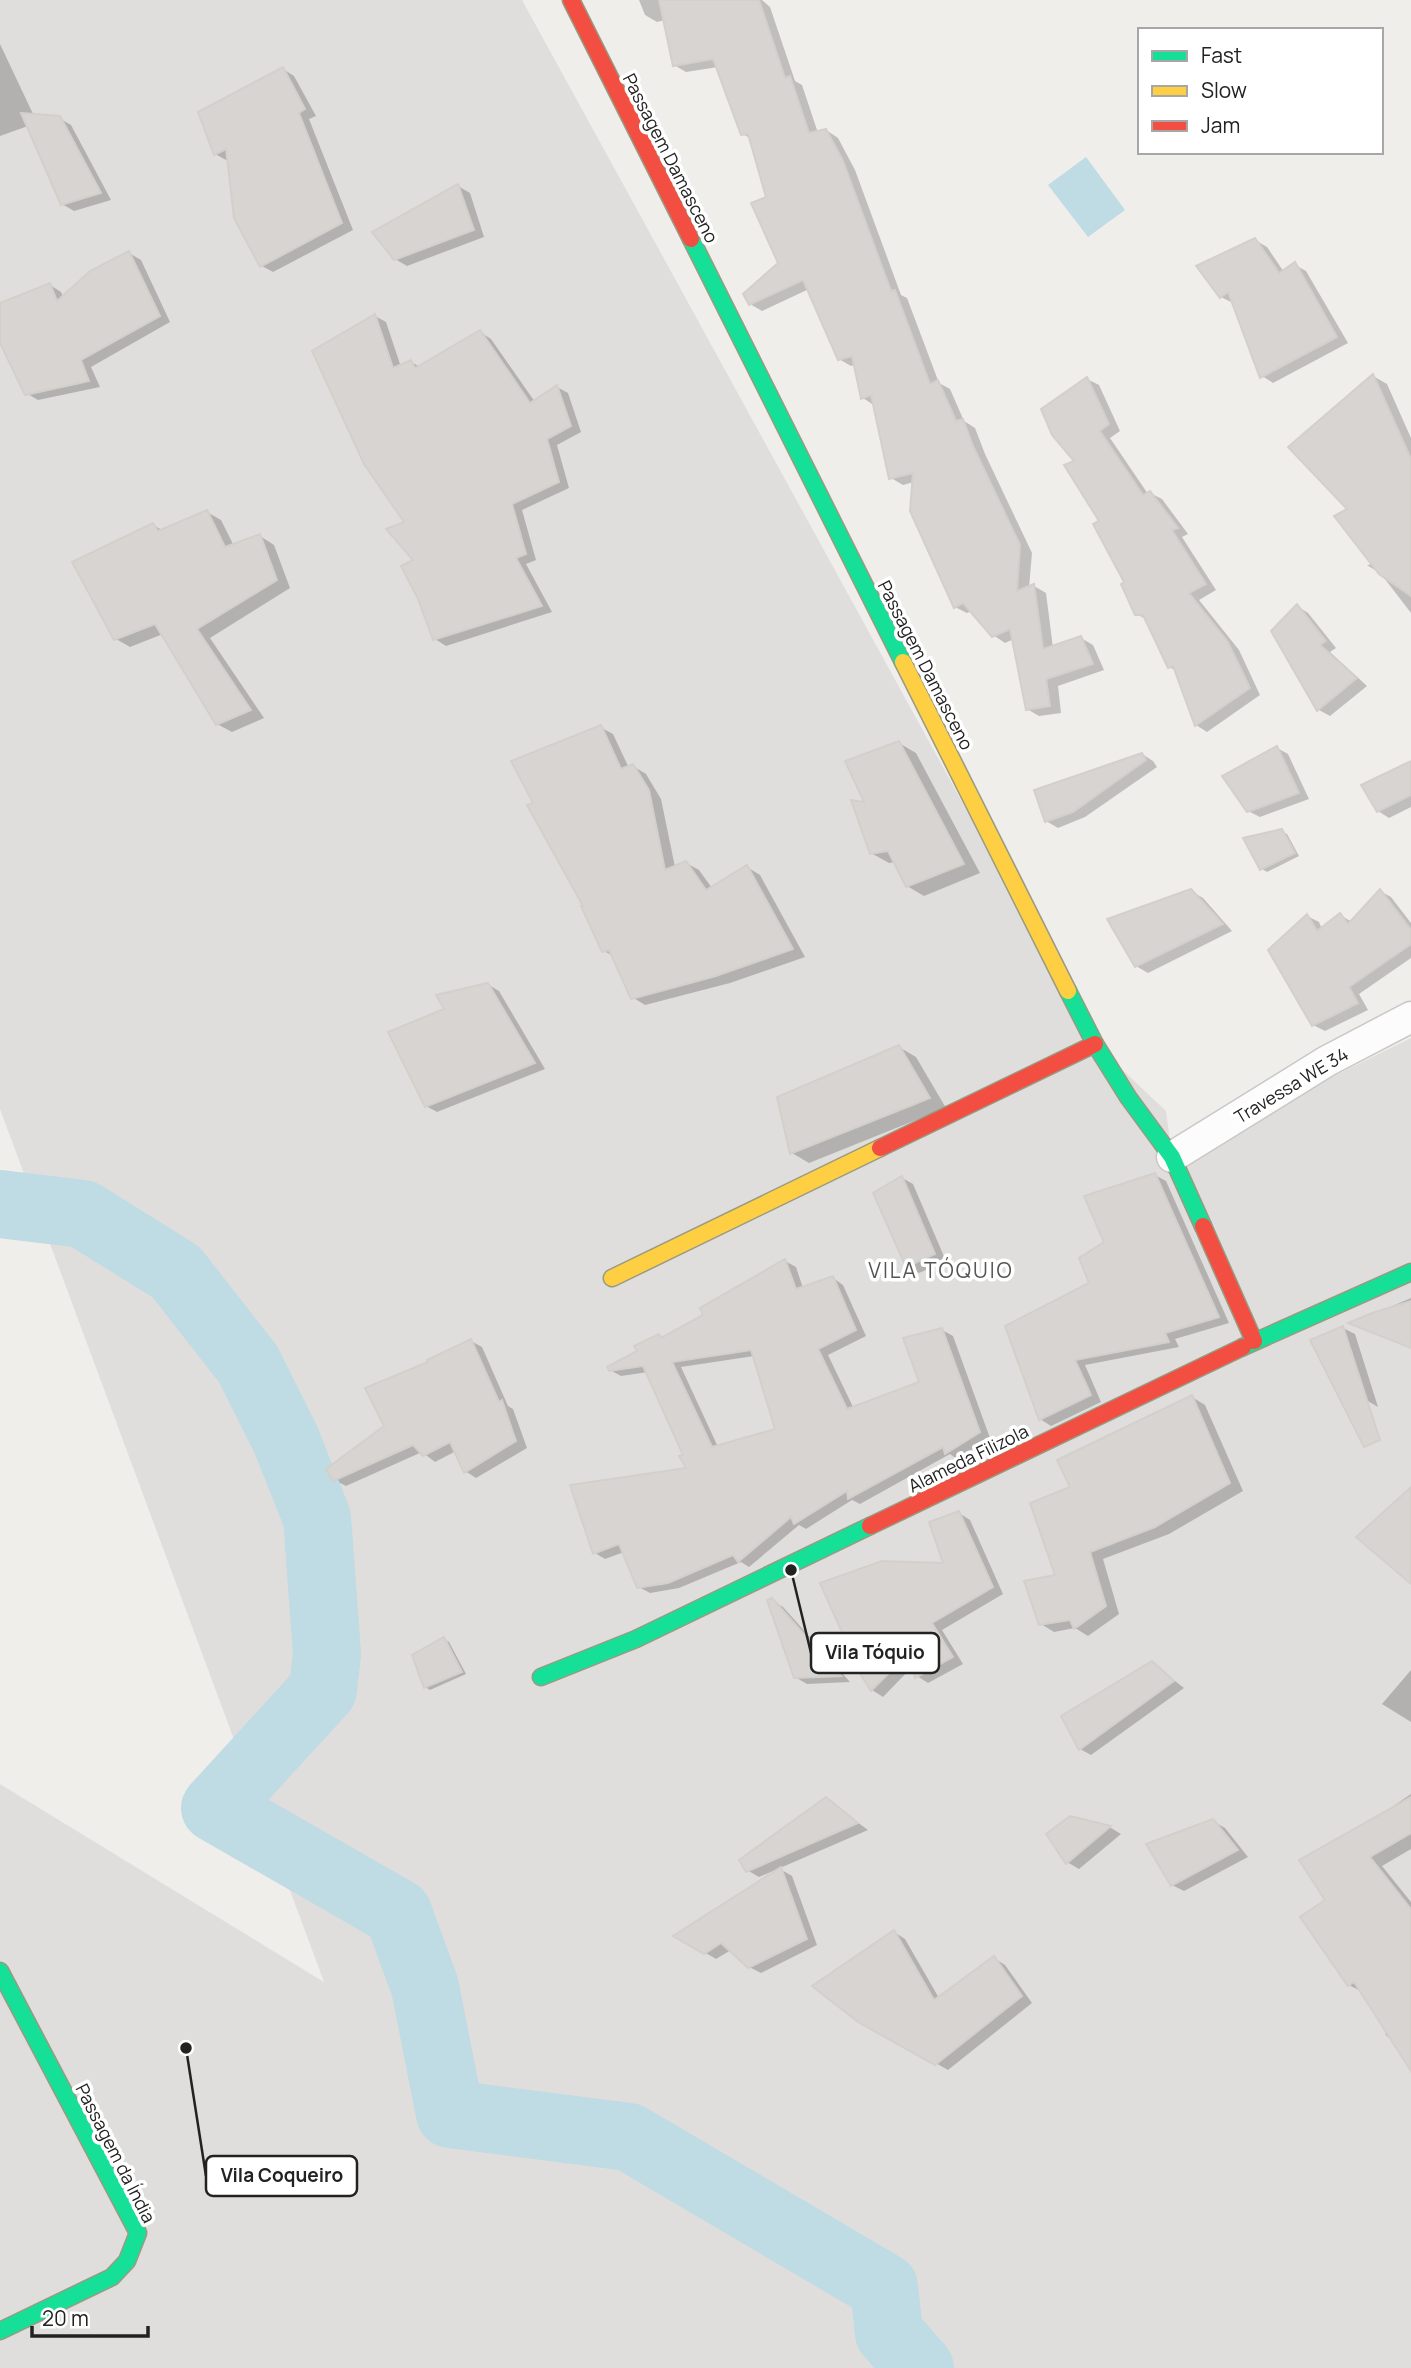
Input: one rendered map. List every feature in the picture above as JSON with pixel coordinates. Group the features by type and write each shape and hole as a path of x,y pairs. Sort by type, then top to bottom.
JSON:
{"street":[{"name":"Passagem Damasceno","path":"570,0 1095,1044 1128,1097 1172,1157 1254,1341"},
{"name":"Travessa WE 34","path":"1172,1157 1328,1061 1411,1017"},
{"path":"612,1278 1095,1044"},
{"name":"Alameda Filizola","path":"541,1677 636,1639 1254,1341 1411,1272"},
{"name":"Passagem da Índia","path":"0,1971 138,2233 127,2261 112,2277 0,2331"}],"shaded area":[{"name":"VILA TÓQUIO","path":"0,0 522,0 1095,1044 1166,1111 1172,1156 1411,1038 1411,2368 0,2368 0,1784 324,1982 0,1109"}],"water":[{"path":"1086,157 1125,210 1088,237 1048,185"}],"building":[{"path":"659,0 759,0 785,78 790,76 809,133 826,129 843,161 891,291 895,290 930,384 938,380 956,421 963,419 1020,545 1017,591 1034,584 1043,649 1081,636 1093,664 1046,679 1050,706 1026,710 1010,629 992,637 963,603 954,608 910,511 913,473 889,479 871,395 861,399 852,356 838,360 803,280 749,305 743,294 778,263 751,203 766,197 748,134 741,135 713,59 673,66"},
{"path":"283,67 305,109 299,113 342,223 260,267 234,218 226,149 214,155 198,112"},
{"path":"21,113 60,116 101,193 61,205"},
{"path":"458,184 474,230 394,260 372,232"},
{"path":"1255,238 1279,273 1295,262 1337,337 1260,378 1228,292 1220,298 1196,266"},
{"path":"129,251 160,316 81,360 89,381 25,395 0,343 0,303 50,283 57,301 90,271"},
{"path":"375,314 393,368 411,360 415,368 480,330 530,403 557,385 571,426 547,439 559,482 512,504 526,554 516,558 542,606 433,640 418,599 401,566 413,560 386,529 404,522 364,464 312,351"},
{"path":"1373,374 1411,459 1411,596 1379,574 1334,516 1347,509 1288,447"},
{"path":"1087,377 1109,424 1100,431 1143,495 1150,491 1178,528 1172,530 1206,584 1189,593 1228,642 1250,688 1195,726 1173,666 1168,668 1143,615 1135,615 1121,584 1124,582 1093,524 1099,521 1064,465 1074,461 1052,435 1041,409"},
{"path":"207,510 225,547 260,534 277,580 197,629 251,710 216,725 155,624 114,640 72,562 153,523 158,531"},
{"path":"1297,604 1326,641 1320,645 1357,678 1317,711 1271,631"},
{"path":"601,725 621,769 633,764 649,790 665,870 686,861 706,890 747,865 793,949 716,976 631,999 609,950 602,952 583,906 527,805 533,803 511,761"},
{"path":"899,741 964,864 906,887 888,851 870,854 851,800 864,802 845,761"},
{"path":"1277,746 1299,793 1247,812 1222,776"},
{"path":"1142,753 1146,760 1073,812 1045,822 1034,790"},
{"path":"1411,761 1411,795 1377,812 1361,785"},
{"path":"1282,829 1295,853 1260,870 1243,838"},
{"path":"1191,889 1223,924 1135,967 1107,919"},
{"path":"1380,889 1411,930 1411,944 1349,987 1358,1003 1312,1026 1268,950 1307,914 1317,931 1340,913 1348,924"},
{"path":"488,983 535,1063 425,1107 388,1032 444,1009 436,995"},
{"path":"899,1045 930,1098 790,1154 777,1097"},
{"path":"1155,1173 1219,1317 1165,1333 1169,1342 1075,1360 1091,1395 1039,1420 1005,1326 1089,1283 1079,1258 1104,1242 1084,1196"},
{"path":"902,1176 935,1254 906,1267 873,1193"},
{"path":"785,1259 796,1289 833,1276 856,1330 818,1349 847,1409 919,1382 903,1338 942,1328 980,1432 945,1454 943,1447 848,1499 847,1491 794,1524 791,1517 738,1562 733,1555 668,1583 637,1588 619,1544 593,1554 570,1485 686,1468 679,1456 683,1455 643,1366 609,1371 607,1367 637,1351 634,1346 659,1334 661,1338 703,1315 700,1308","holes":["751,1350 775,1429 712,1447 672,1362"]},
{"path":"1411,1301 1411,1348 1348,1323 1372,1313"},
{"path":"1343,1326 1380,1440 1364,1447 1310,1340"},
{"path":"471,1339 499,1402 502,1400 516,1441 464,1473 450,1442 423,1456 413,1445 333,1481 326,1469 384,1426 365,1388 428,1362 427,1360"},
{"path":"1192,1395 1230,1483 1155,1527 1090,1552 1106,1606 1074,1629 1070,1620 1039,1625 1024,1581 1055,1575 1030,1503 1070,1487 1057,1460"},
{"path":"1411,1487 1411,1584 1356,1537"},
{"path":"959,1511 993,1587 932,1623 953,1657 915,1678 907,1655 871,1691 861,1675 820,1583 882,1561 943,1563 929,1522"},
{"path":"772,1598 841,1676 794,1678 767,1600"},
{"path":"444,1637 462,1672 424,1688 412,1655"},
{"path":"1152,1661 1174,1681 1079,1750 1061,1716"},
{"path":"826,1797 858,1823 746,1872 739,1860"},
{"path":"1411,1797 1411,1833 1370,1857 1411,1909 1411,2071 1354,1982 1348,1986 1300,1917 1325,1900 1299,1860"},
{"path":"1070,1816 1111,1826 1066,1864 1046,1834"},
{"path":"1213,1819 1238,1850 1171,1886 1146,1844"},
{"path":"781,1867 807,1939 748,1968 721,1943 704,1954 673,1936"},
{"path":"894,1930 934,2000 994,1956 1022,1996 935,2065 858,2022 812,1986"}],"waterway":[{"path":"0,1204 83,1214 176,1272 248,1364 286,1440 317,1518 327,1653 323,1690 215,1808 398,1913 425,1987 450,2114 629,2137 884,2287 889,2333 920,2368"}],"traffic: fast":[{"path":"691,239 903,662"},
{"path":"1068,991 1095,1044 1128,1097 1172,1157 1203,1226"},
{"path":"1243,1347 1411,1272"},
{"path":"541,1677 636,1639 870,1526"},
{"path":"0,1971 138,2233 127,2261 112,2277 0,2331"}],"traffic: slow":[{"path":"903,662 1068,991"},
{"path":"612,1278 880,1148"}],"traffic: jam":[{"path":"571,0 691,239"},
{"path":"880,1148 1095,1044"},
{"path":"1203,1226 1254,1341"},
{"path":"870,1526 1243,1347"}],"place":[{"name":"Vila Tóquio","path":"791,1570"},
{"name":"Vila Coqueiro","path":"186,2048"}],"district":[{"name":"VILA TÓQUIO","path":"941,1270"}]}
